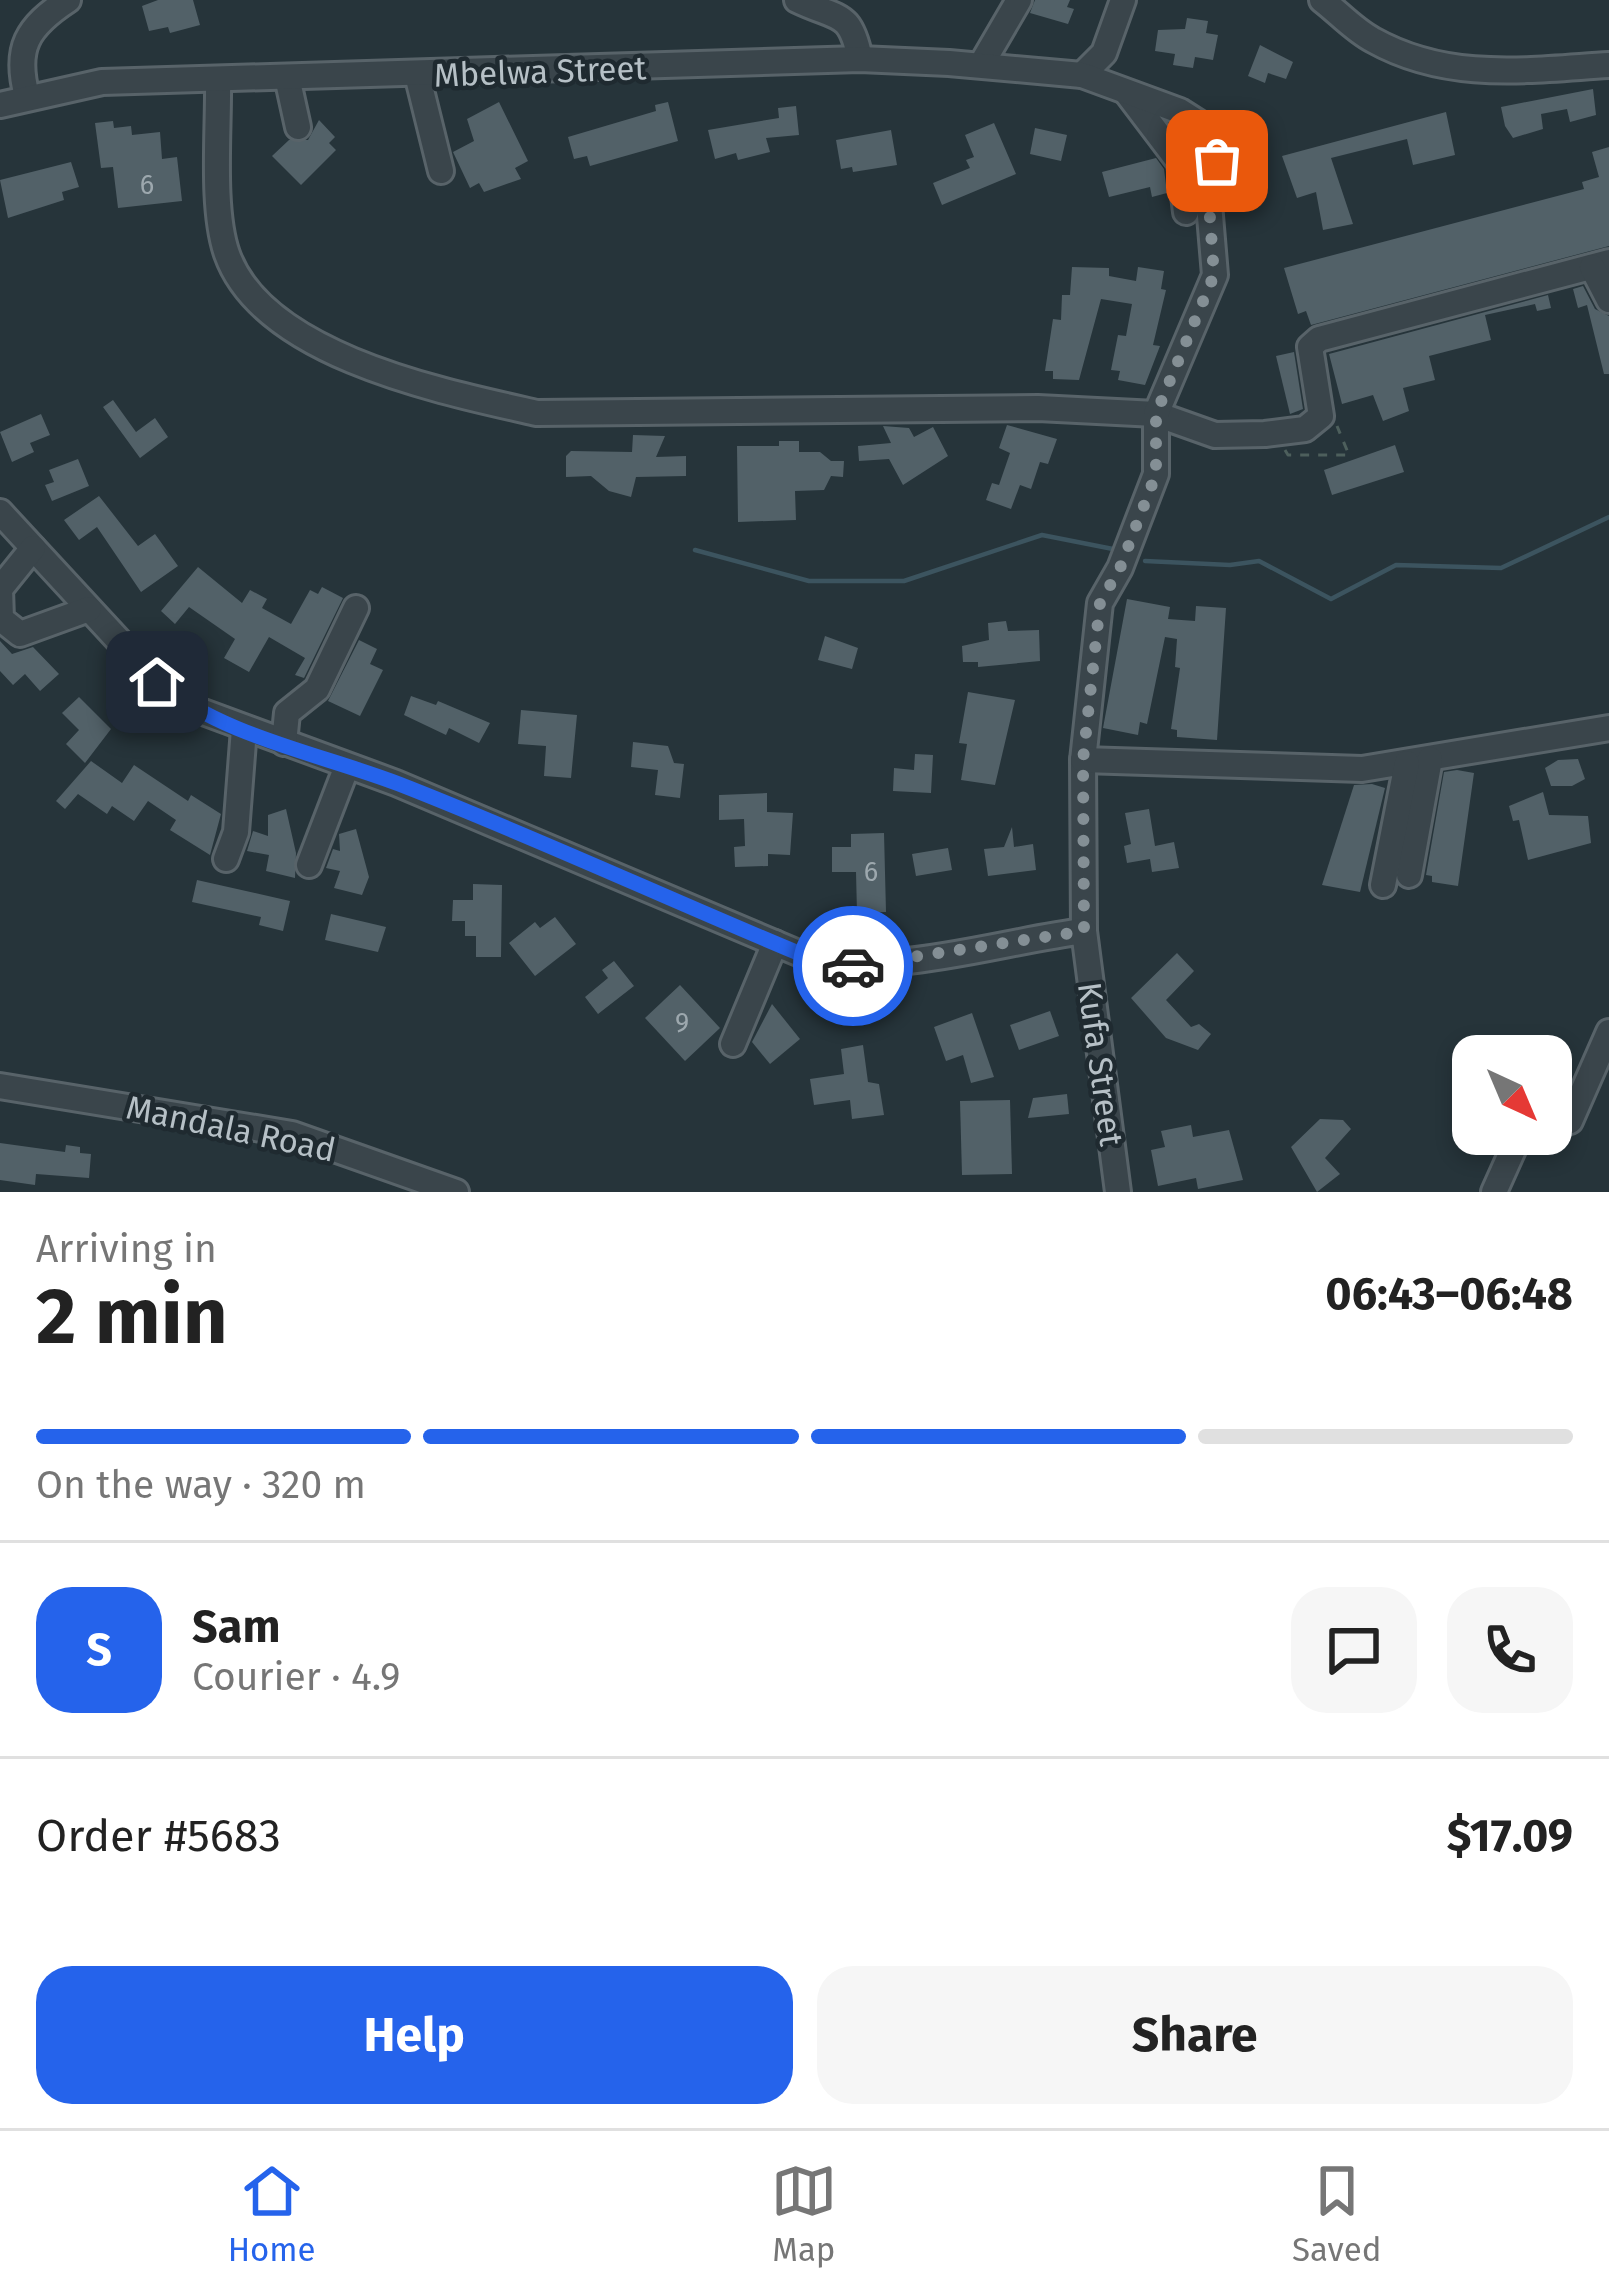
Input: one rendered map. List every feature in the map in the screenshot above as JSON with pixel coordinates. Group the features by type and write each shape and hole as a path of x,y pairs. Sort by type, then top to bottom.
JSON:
{"street":[{"path":"27,96 20,68 25,36 68,0"},
{"path":"797,0 847,20 860,59"},
{"path":"981,65 1018,0"},
{"path":"1082,75 1104,53 1123,0"},
{"path":"1322,0 1367,37 1408,58 1449,70 1609,65"},
{"name":"Mbelwa Street","path":"0,105 102,82 860,59 1082,75 1202,125 1214,142 1217,161 1209,204 1214,275 1156,414"},
{"path":"417,74 441,171"},
{"path":"287,77 298,127"},
{"path":"218,79 226,253 245,287 281,320 327,351 469,398 537,413 966,407 1156,414 1215,435 1305,429 1321,416 1323,404 1310,347 1319,339 1600,264 1609,300"},
{"path":"1126,91 1180,163 1186,212"},
{"name":"Kufa Street","path":"1118,1192 1084,931 1083,760 1100,603 1120,568 1156,474 1156,414"},
{"path":"0,512 187,706 556,848 775,943 839,966 877,965 1084,931"},
{"path":"33,548 0,589 1,619 20,634 89,609"},
{"path":"284,743 287,712 317,689 356,608"},
{"path":"1083,760 1361,769 1609,728"},
{"path":"226,859 236,832 244,729"},
{"path":"1409,875 1419,760"},
{"path":"1382,885 1419,760"},
{"path":"309,865 347,766"},
{"path":"733,1044 775,943"},
{"path":"1572,1119 1609,1032"},
{"name":"Mandala Road","path":"0,1086 292,1134 456,1192"},
{"path":"1494,1192 1511,1155"}],"building":[{"path":"158,0 193,0 200,25 170,33 168,27 149,31 142,6"},
{"path":"1035,0 1070,0 1067,7 1074,9 1068,24 1030,13"},
{"path":"1187,18 1208,21 1206,33 1218,35 1213,60 1195,57 1193,68 1173,65 1175,54 1155,51 1158,30 1185,29"},
{"path":"1260,45 1293,62 1286,79 1268,73 1265,83 1248,76"},
{"path":"1593,89 1596,115 1570,122 1567,109 1541,114 1543,129 1513,138 1505,126 1501,107"},
{"path":"499,102 528,161 515,168 521,179 484,192 479,183 470,188 453,152 474,141 467,119"},
{"path":"668,102 678,141 590,166 587,156 574,159 568,137 656,111 655,105"},
{"path":"796,106 799,135 766,138 770,152 738,160 736,153 715,159 708,130 779,118 778,108"},
{"path":"1446,112 1455,155 1413,165 1407,139 1331,158 1353,224 1323,230 1316,192 1297,198 1282,156"},
{"path":"319,120 335,137 329,143 336,150 301,185 272,156 289,140 308,140"},
{"path":"113,121 114,128 131,126 132,135 160,132 162,159 177,157 182,201 118,208 113,167 101,168 95,123"},
{"path":"994,123 1016,174 942,205 933,183 970,168 966,160 974,157 965,135"},
{"path":"1035,128 1067,135 1061,161 1030,154"},
{"path":"891,130 897,165 853,172 852,167 841,169 836,140"},
{"path":"1609,147 1609,246 1311,325 1306,311 1298,314 1284,268 1584,189 1582,182 1599,177 1592,152"},
{"path":"1156,158 1164,169 1167,193 1152,197 1150,187 1109,197 1102,172"},
{"path":"71,162 79,187 62,192 64,200 8,218 0,180"},
{"path":"1072,267 1109,268 1109,276 1136,281 1138,267 1164,271 1161,289 1166,290 1153,345 1160,346 1145,385 1118,380 1120,371 1111,370 1118,335 1126,336 1132,304 1101,299 1079,380 1053,379 1053,371 1045,371 1053,319 1061,320 1062,295 1070,295"},
{"path":"1583,286 1595,309 1609,316 1609,374 1604,374 1587,305 1578,308 1573,289"},
{"path":"1548,295 1551,308 1537,311 1535,304 1485,315 1491,340 1429,356 1435,380 1403,388 1409,411 1383,421 1373,395 1342,404 1329,354"},
{"path":"1294,352 1303,409 1290,414 1276,356"},
{"path":"113,400 136,432 155,418 168,437 140,458 103,407"},
{"path":"41,414 50,435 30,443 34,452 12,462 0,432"},
{"path":"1007,425 1057,439 1048,464 1040,462 1031,489 1020,485 1011,509 986,500 992,483 999,485 1010,453 999,448"},
{"path":"883,426 909,428 914,437 933,427 948,456 903,485 889,459 859,461 858,446 891,443"},
{"path":"633,435 665,436 656,457 686,456 686,476 636,477 631,497 609,491 591,476 566,477 566,456 571,451 632,452"},
{"path":"779,441 799,441 799,452 820,452 831,461 844,461 843,477 831,476 824,490 795,491 796,520 738,522 737,446 779,446"},
{"path":"1395,445 1404,472 1332,495 1324,470"},
{"path":"78,459 89,486 52,501 45,485 54,482 49,470"},
{"path":"99,496 138,546 155,534 178,566 141,592 97,527 79,540 64,520"},
{"path":"198,567 242,603 250,590 267,599 262,608 291,624 310,590 318,594 322,587 343,598 304,678 295,675 305,658 269,637 249,672 224,658 235,639 189,607 175,624 161,611"},
{"path":"1127,599 1170,607 1168,619 1195,621 1196,606 1226,608 1217,740 1177,737 1177,730 1171,729 1180,668 1175,667 1177,639 1165,637 1147,724 1140,722 1138,735 1103,728"},
{"path":"1006,621 1008,631 1039,630 1040,661 978,667 978,662 963,662 962,646 989,640 988,623"},
{"path":"825,636 858,648 852,669 818,660"},
{"path":"359,640 377,649 370,664 383,670 360,716 328,701"},
{"path":"0,641 12,654 33,647 59,674 40,691 25,674 13,685 0,671"},
{"path":"968,692 1015,700 995,785 961,780 967,744 959,743"},
{"path":"411,696 436,705 438,701 490,723 479,743 449,728 446,735 404,715"},
{"path":"79,697 111,729 85,763 66,744 79,730 62,713"},
{"path":"521,710 577,715 571,778 544,776 546,746 518,744"},
{"path":"633,742 668,746 674,763 684,764 680,798 655,795 658,770 631,767"},
{"path":"915,754 933,755 931,793 893,791 894,768 914,770"},
{"path":"1578,759 1585,779 1572,786 1551,786 1545,768 1558,760"},
{"path":"91,761 122,783 134,765 188,801 191,795 221,814 210,855 170,830 176,820 148,801 134,821 112,806 107,814 78,794 65,809 56,801"},
{"path":"1444,772 1474,773 1458,886 1432,882 1432,876 1426,875"},
{"path":"1354,785 1385,788 1360,892 1322,885"},
{"path":"1543,792 1549,815 1588,816 1591,843 1528,860 1519,820 1513,821 1509,806"},
{"path":"767,793 767,812 793,813 790,855 768,854 768,866 735,867 734,847 745,846 744,819 719,820 719,795"},
{"path":"286,809 296,853 295,878 266,871 269,855 247,851 253,831 268,836 268,815"},
{"path":"1149,809 1155,846 1174,842 1179,868 1152,872 1150,859 1127,863 1124,846 1131,844 1125,813"},
{"path":"1012,827 1014,847 1033,844 1036,870 988,876 984,849 1004,847"},
{"path":"356,829 369,877 362,895 334,888 340,871 326,868 333,849 340,851 339,834"},
{"path":"884,833 886,912 857,913 856,872 832,872 832,847 851,847 851,834"},
{"path":"948,848 952,870 916,876 912,854"},
{"path":"197,880 290,901 283,931 259,925 261,917 192,902"},
{"path":"473,884 502,885 501,957 476,957 476,936 465,936 465,921 452,921 453,900 473,900"},
{"path":"331,914 386,927 378,952 325,940"},
{"path":"555,917 576,944 535,976 509,943 535,922 540,928"},
{"path":"1177,953 1194,971 1166,1000 1191,1027 1199,1024 1211,1034 1198,1050 1166,1038 1131,998"},
{"path":"614,961 634,986 598,1014 585,997 608,978 602,970"},
{"path":"680,985 720,1028 685,1061 645,1018"},
{"path":"772,1004 800,1039 770,1064 752,1042"},
{"path":"1050,1011 1059,1036 1019,1050 1010,1025"},
{"path":"972,1013 994,1077 971,1083 963,1055 946,1061 934,1027"},
{"path":"863,1045 868,1082 879,1084 884,1115 852,1119 850,1100 814,1105 810,1079 844,1074 841,1049"},
{"path":"1067,1094 1069,1114 1028,1118 1033,1098"},
{"path":"1010,1100 1012,1174 962,1175 960,1101"},
{"path":"1320,1119 1343,1120 1351,1129 1325,1158 1340,1174 1317,1192 1291,1147"},
{"path":"1191,1125 1193,1137 1229,1130 1243,1180 1198,1189 1196,1178 1158,1186 1151,1150 1165,1147 1161,1131"},
{"path":"0,1143 65,1152 66,1145 80,1147 80,1153 91,1154 89,1178 36,1174 35,1185 0,1180"}],"waterway":[{"path":"1145,561 1230,565 1259,561 1331,599 1396,565 1501,568 1609,517"},
{"path":"695,550 809,581 904,581 1042,535 1118,550"}],"way so far":[{"path":"853,966 1084,931 1083,760 1100,603 1120,568 1156,474 1156,414 1208,299 1215,252 1209,204 1217,161"}],"route":[{"path":"157,682 187,706 226,723 396,783 803,955 853,966"}]}
